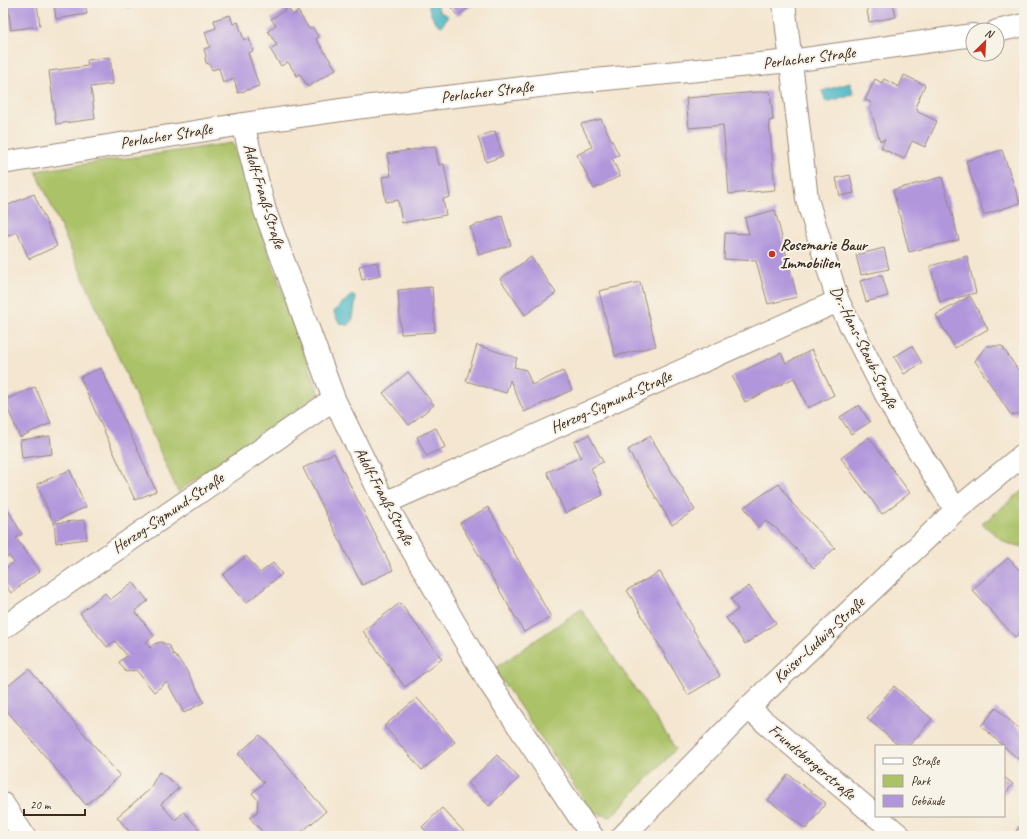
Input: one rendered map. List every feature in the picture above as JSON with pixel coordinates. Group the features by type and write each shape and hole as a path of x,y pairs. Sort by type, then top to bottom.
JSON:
{"street":[{"name":"Dr.-Hans-Staub-Straße","path":"784,3 807,199 838,301 898,418 956,510"},
{"path":"1005,29 1024,25"},
{"name":"Perlacher Straße","path":"3,163 243,124 366,107 564,83 791,61 965,36"},
{"name":"Adolf-Fraaß-Straße","path":"243,124 265,210 334,399 385,503 486,679 592,836"},
{"name":"Herzog-Sigmund-Straße","path":"385,503 838,301"},
{"name":"Herzog-Sigmund-Straße","path":"3,628 334,399"},
{"name":"Kaiser-Ludwig-Straße","path":"623,836 748,708 956,510 1024,454"},
{"name":"Frundsbergerstraße","path":"748,708 875,815"},
{"path":"3,804 24,836"},
{"name":"Frundsbergerstraße","path":"877,817 900,836"}],"green space":[{"path":"233,143 259,225 319,394 178,492 36,171"},
{"path":"1024,489 1024,547 1006,543 982,524"},
{"path":"581,609 676,749 611,817 593,813 494,669"}],"water":[{"path":"428,3 436,3 440,12 448,16 442,26 434,20"},
{"path":"850,83 854,94 826,102 822,91"},
{"path":"352,295 356,298 353,318 349,325 343,324 337,320 334,312"}],"building":[{"path":"37,3 40,26 11,30 8,5"},
{"path":"54,3 85,3 87,14 56,19"},
{"path":"126,3 154,3 154,4 127,8"},
{"path":"449,3 476,3 457,16"},
{"path":"866,3 893,3 896,17 869,22"},
{"path":"954,3 988,3 988,4 954,7"},
{"path":"288,8 293,15 298,11 309,29 312,27 319,37 316,39 336,69 308,87 300,74 297,76 288,62 281,66 270,49 277,45 268,31 276,25 271,19"},
{"path":"230,15 233,24 238,22 244,40 249,38 253,51 248,53 259,86 238,93 234,79 223,83 219,68 212,70 209,64 206,63 204,49 210,47 205,32 216,28 214,20"},
{"path":"110,57 113,84 91,87 95,119 56,124 49,71 88,66 87,60"},
{"path":"904,75 925,85 916,105 918,112 937,121 925,147 912,141 904,159 881,148 885,139 880,141 870,108 872,103 865,100 875,79 882,83 884,79 899,87"},
{"path":"770,91 773,120 769,121 775,190 729,194 723,125 689,128 686,98"},
{"path":"601,119 619,155 612,158 620,176 594,189 577,155 592,147 581,124"},
{"path":"495,131 503,156 486,162 478,137"},
{"path":"435,146 439,165 444,164 450,197 443,199 446,215 402,223 398,200 386,202 382,177 391,176 387,154"},
{"path":"1002,150 1020,203 984,215 966,161"},
{"path":"850,175 854,193 840,196 836,178"},
{"path":"942,177 959,240 909,252 893,190"},
{"path":"34,194 57,246 29,259 17,232 3,238 3,199 6,206"},
{"path":"775,210 797,297 768,304 756,261 724,259 725,233 749,234 745,218"},
{"path":"502,216 511,245 479,255 470,227"},
{"path":"884,248 889,269 861,275 856,255"},
{"path":"967,256 976,293 940,302 930,266"},
{"path":"531,257 556,293 525,315 500,279"},
{"path":"377,262 380,276 362,280 359,266"},
{"path":"882,275 888,296 866,302 860,281"},
{"path":"640,282 656,346 615,356 599,291"},
{"path":"432,287 435,332 401,334 398,290"},
{"path":"970,296 988,329 955,348 936,315"},
{"path":"477,345 517,358 514,367 526,370 532,385 563,371 572,390 524,412 510,380 506,393 466,381"},
{"path":"912,346 922,363 904,374 894,357"},
{"path":"986,346 1002,346 1018,370 1024,365 1024,413 1011,415 975,361"},
{"path":"812,350 834,395 808,408 794,378 745,402 732,376 781,353 786,363"},
{"path":"101,368 156,491 135,500 80,377"},
{"path":"408,372 434,405 409,425 383,393"},
{"path":"35,387 51,423 20,437 4,400"},
{"path":"859,405 870,422 851,434 840,417"},
{"path":"436,428 445,447 426,456 417,437"},
{"path":"589,435 603,462 591,468 603,495 565,513 547,472 581,457 574,442"},
{"path":"50,436 52,454 22,458 20,440"},
{"path":"650,436 695,510 672,525 628,450"},
{"path":"869,437 910,493 882,514 841,458"},
{"path":"334,453 393,570 362,585 303,468"},
{"path":"70,470 86,507 53,522 37,484"},
{"path":"779,484 792,503 835,548 814,568 777,529 765,521 758,527 744,507"},
{"path":"3,505 5,505 22,534 16,538 40,571 11,593 3,582 3,570 14,562 9,556 3,560"},
{"path":"488,507 551,617 524,632 460,523"},
{"path":"85,520 87,539 56,543 54,523"},
{"path":"246,556 260,573 273,563 282,574 246,603 223,575"},
{"path":"1008,558 1024,575 1024,629 1015,637 972,590"},
{"path":"660,572 720,676 688,695 627,590"},
{"path":"133,582 148,601 135,611 154,636 146,642 150,648 154,644 161,642 170,646 173,655 174,654 185,668 204,702 184,713 167,682 154,692 136,670 126,672 119,662 127,656 115,641 107,647 80,613 105,593 110,600"},
{"path":"749,586 776,623 745,644 726,618 738,610 731,599"},
{"path":"400,603 442,659 405,687 363,631"},
{"path":"29,669 120,776 86,805 3,706 3,690"},
{"path":"894,686 932,719 910,745 898,745 867,718"},
{"path":"417,698 455,742 422,770 384,726"},
{"path":"996,708 1024,733 1024,764 1005,747 1005,745 1002,745 981,726"},
{"path":"260,735 326,811 297,836 264,836 264,834 250,818 257,812 258,800 252,793 264,783 238,754"},
{"path":"497,755 519,778 489,806 468,783"},
{"path":"159,772 179,788 161,804 175,820 184,812 203,834 201,836 133,836 117,817 149,790"},
{"path":"788,774 826,803 806,829 768,800"},
{"path":"1005,778 1013,784 1005,794"},
{"path":"442,808 468,836 428,836 430,835 422,827"},
{"path":"1024,822 1024,836 1021,836 1016,831"}],"place":[{"name":"Rosemarie Baur Immobilien","path":"772,254"}]}
